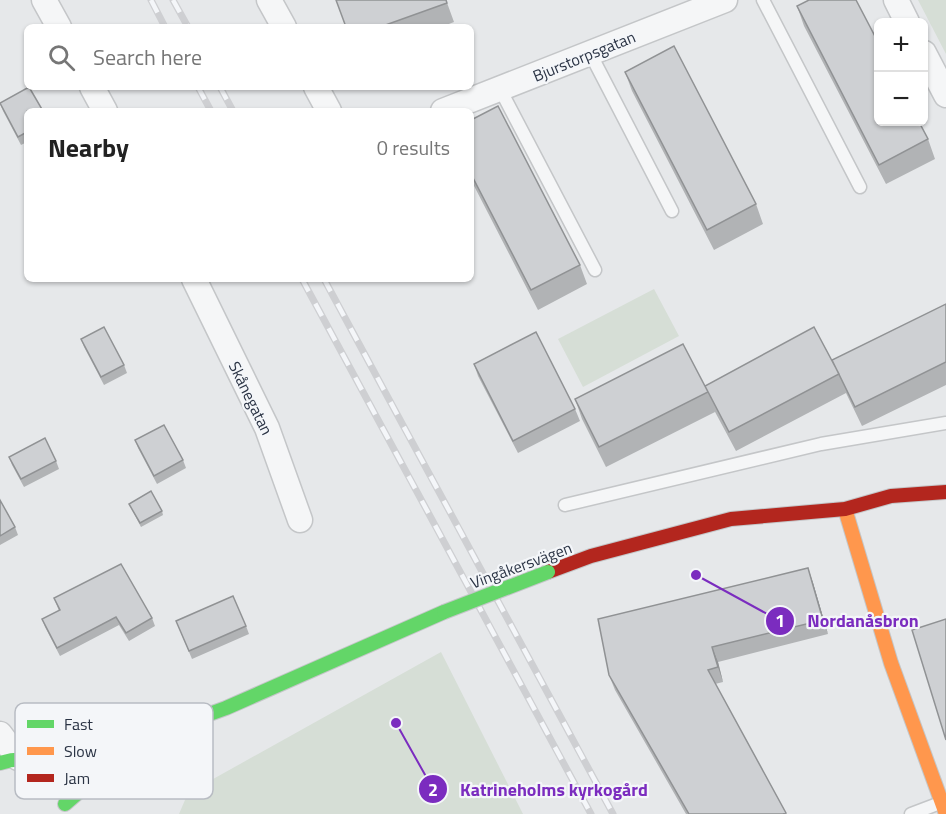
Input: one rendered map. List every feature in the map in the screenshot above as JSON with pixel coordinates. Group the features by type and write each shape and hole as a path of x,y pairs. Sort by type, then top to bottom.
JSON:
{"main road":[{"name":"Vingåkersvägen","path":"213,713 444,612 591,556 731,519 845,509 891,496 946,492"},
{"name":"Vingåkersvägen","path":"845,509 884,513"},
{"path":"845,509 869,594 944,808"},
{"name":"Vingåkersvägen","path":"213,715 226,708"}],"street":[{"path":"44,0 57,24"},
{"path":"270,0 282,24"},
{"name":"Bjurstorpsgatan","path":"451,108 725,0"},
{"path":"896,0 906,18"},
{"path":"928,61 946,96"},
{"path":"94,90 103,108"},
{"path":"318,90 327,108"},
{"name":"Skånegatan","path":"195,282 267,428 300,520"},
{"path":"0,734 9,761"}],"lane":[{"path":"763,0 860,187"},
{"path":"590,53 672,211"},
{"path":"500,89 595,270"},
{"path":"565,505 821,444 946,423"},
{"path":"911,814 944,808"}],"shaded area":[{"path":"918,0 946,0 946,54 928,18"},
{"path":"654,289 679,336 583,387 558,339"},
{"path":"441,652 523,814 179,814 185,799 213,799 213,779"}],"building":[{"path":"336,0 446,0 447,3 388,24 345,24"},
{"path":"809,0 856,0 874,34 874,126 921,126 928,139 879,165 797,6"},
{"path":"674,46 756,204 707,230 625,72"},
{"path":"24,90 31,90 41,108 24,108 24,134 18,137 0,103"},
{"path":"498,106 580,265 531,290 474,180 474,118"},
{"path":"946,304 946,362 855,407 832,360"},
{"path":"104,327 124,365 101,377 81,339"},
{"path":"814,327 839,374 729,432 705,386"},
{"path":"536,332 575,409 513,441 474,364"},
{"path":"683,344 708,392 599,447 575,399"},
{"path":"164,425 183,460 154,476 135,440"},
{"path":"45,438 56,461 21,479 9,457"},
{"path":"151,491 162,511 140,523 129,504"},
{"path":"0,500 15,527 0,536"},
{"path":"121,564 152,618 126,633 116,617 57,648 42,619 60,610 54,598"},
{"path":"808,568 823,620 712,647 718,667 708,670 786,813 689,814 609,675 598,619"},
{"path":"233,596 246,626 189,651 176,621"},
{"path":"946,619 946,740 912,630"}],"railway":[{"path":"151,0 163,24"},
{"path":"173,0 186,24"},
{"path":"200,90 209,108"},
{"path":"222,90 231,108"},
{"path":"304,282 591,814"},
{"path":"326,282 613,814"}],"traffic: fast":[{"path":"444,612 548,572"},
{"path":"213,713 444,612"},
{"path":"0,763 15,760"},
{"path":"65,804 71,799"}],"traffic: slow":[{"path":"845,509 891,663 946,814"}],"traffic: jam":[{"path":"548,572 591,556 731,519 845,509 891,496 946,492"}],"place":[{"name":"Nordanåsbron","path":"696,575"},
{"name":"Katrineholms kyrkogård","path":"396,723"}]}
